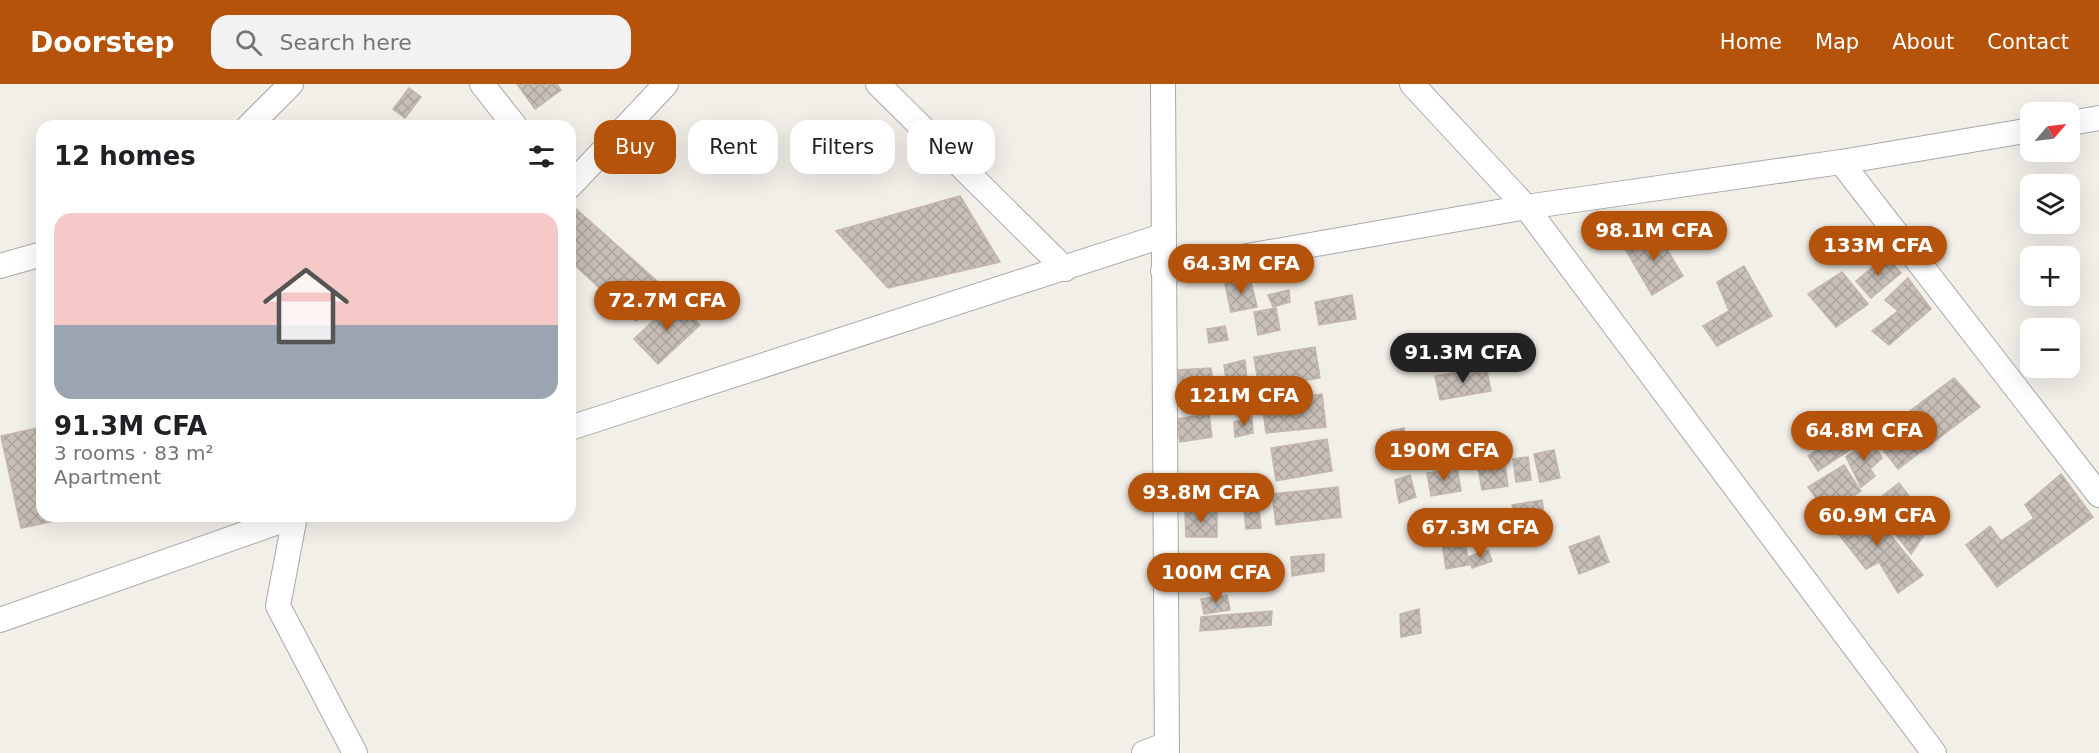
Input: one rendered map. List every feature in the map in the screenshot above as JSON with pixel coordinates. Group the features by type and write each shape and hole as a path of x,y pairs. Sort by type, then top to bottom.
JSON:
{"street":[{"path":"255,120 291,84"},
{"path":"482,84 510,120"},
{"path":"576,180 666,84"},
{"path":"878,84 1065,269"},
{"path":"1144,753 1167,749 1162,236 1163,84"},
{"path":"1412,84 1526,207 1796,565 1934,753"},
{"path":"2080,121 2099,118"},
{"path":"1163,271 1526,207 1841,162 2020,132"},
{"path":"1841,162 2099,495"},
{"path":"576,426 1162,236"},
{"path":"0,266 36,256"},
{"path":"0,620 278,522"},
{"path":"294,522 278,606 355,753"}],"building":[{"path":"517,84 557,84 561,90 535,109"},
{"path":"409,88 421,97 405,118 393,109"},
{"path":"960,196 1000,262 888,288 836,231"},
{"path":"576,209 665,288 636,321 576,266"},
{"path":"1656,231 1683,276 1652,295 1624,247"},
{"path":"1886,256 1901,273 1871,298 1856,281"},
{"path":"1744,266 1772,316 1717,346 1703,326 1729,311 1717,282"},
{"path":"1842,272 1868,304 1836,327 1808,294"},
{"path":"1250,278 1257,307 1231,312 1225,284"},
{"path":"1908,278 1931,309 1889,345 1872,331 1898,311 1885,300"},
{"path":"1289,290 1290,302 1273,307 1268,295"},
{"path":"1352,295 1356,319 1319,325 1315,302"},
{"path":"676,299 700,325 658,364 634,339"},
{"path":"1276,308 1280,330 1258,335 1254,312"},
{"path":"1225,326 1228,340 1209,343 1207,329"},
{"path":"1315,347 1320,378 1259,388 1254,357"},
{"path":"1245,360 1248,389 1228,392 1224,365"},
{"path":"1486,367 1491,391 1440,400 1435,376"},
{"path":"1211,368 1215,396 1180,398 1178,370"},
{"path":"1954,378 1980,407 1898,469 1874,438"},
{"path":"1322,394 1326,427 1266,433 1262,401"},
{"path":"1209,414 1212,437 1180,442 1176,419"},
{"path":"1252,417 1253,433 1235,437 1234,422"},
{"path":"36,428 36,522 49,522 21,528 1,436"},
{"path":"1404,428 1406,440 1414,439 1417,452 1398,455 1391,431"},
{"path":"1849,428 1860,443 1818,471 1808,456"},
{"path":"1327,439 1332,471 1276,481 1271,448"},
{"path":"1871,439 1882,458 1870,469 1875,476 1861,487 1846,457"},
{"path":"1554,450 1560,478 1540,482 1534,454"},
{"path":"1504,457 1508,486 1482,490 1477,462"},
{"path":"1528,457 1531,480 1516,482 1513,459"},
{"path":"1844,465 1861,491 1826,513 1808,487"},
{"path":"1457,468 1461,491 1431,496 1427,473"},
{"path":"2061,474 2093,517 1997,587 1966,545 1990,526 2001,541 2034,518 2025,505"},
{"path":"1410,475 1416,497 1399,503 1395,480"},
{"path":"1899,483 1931,525 1911,554 1872,504"},
{"path":"1338,487 1341,517 1276,525 1272,494"},
{"path":"1258,499 1261,528 1246,529 1243,501"},
{"path":"1542,500 1545,520 1519,525 1512,505"},
{"path":"1865,504 1923,575 1898,593 1879,562 1866,569 1832,526"},
{"path":"1473,510 1485,532 1474,538 1462,516"},
{"path":"1217,511 1217,537 1186,537 1185,512"},
{"path":"1445,516 1452,536 1444,541 1436,520"},
{"path":"1464,536 1469,565 1446,569 1442,542"},
{"path":"1599,536 1609,562 1579,574 1569,547"},
{"path":"1488,550 1492,561 1472,568 1468,557"},
{"path":"1324,554 1324,571 1292,576 1291,557"},
{"path":"1227,595 1230,610 1204,614 1201,599"},
{"path":"1419,609 1421,633 1401,637 1400,614"},
{"path":"1272,611 1271,625 1200,631 1201,617"}]}
